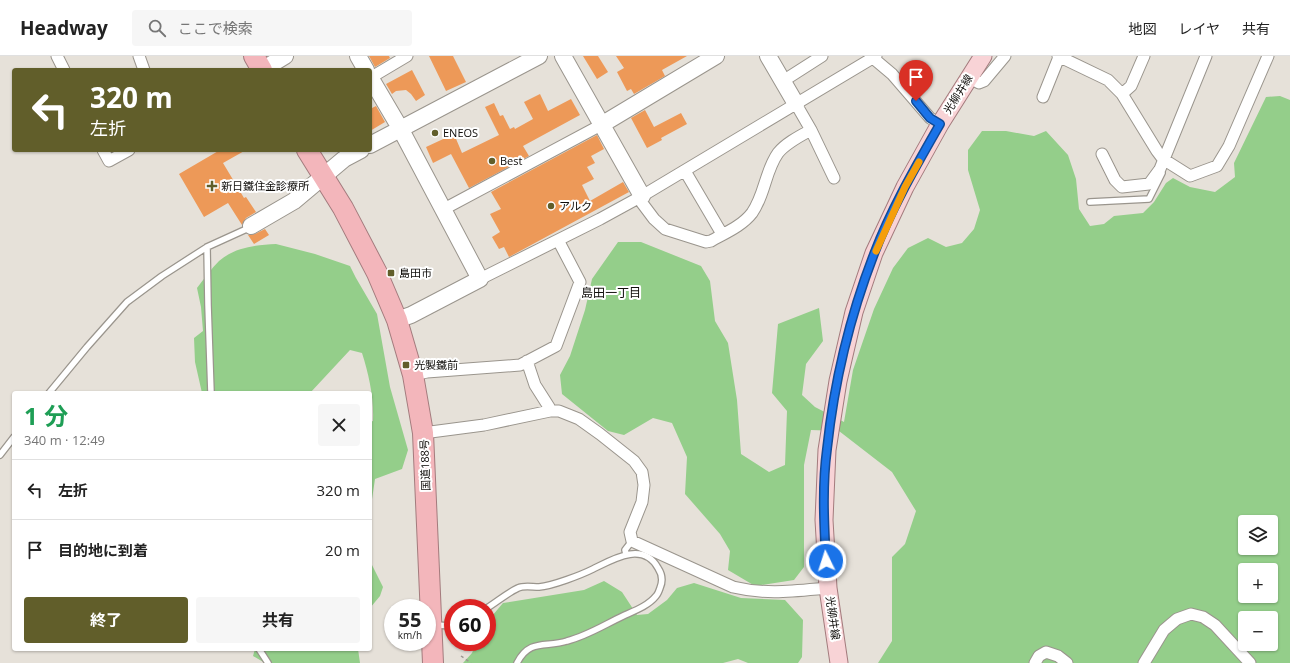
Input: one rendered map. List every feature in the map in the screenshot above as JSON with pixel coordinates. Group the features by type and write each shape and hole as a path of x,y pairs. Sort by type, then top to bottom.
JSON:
{"highway":[{"path":"240,56 247,68"},
{"path":"254,56 261,68"},
{"name":"国道188号","path":"296,152 319,180"},
{"name":"国道188号","path":"308,152 334,214 377,273 397,320 413,375 423,433 430,599"},
{"name":"国道188号","path":"432,651 433,663"}],"main road":[{"name":"光柳井線","path":"839,663 828,588 824,520 826,450 838,381 850,328 874,253 905,187 940,124 968,77 983,56"}],"street":[{"path":"57,56 63,68"},
{"path":"139,56 143,68"},
{"path":"265,68 285,56"},
{"path":"358,56 365,68"},
{"path":"372,76 407,56"},
{"path":"372,144 539,56"},
{"path":"563,56 642,196 642,203 654,219 665,229 706,242 711,241 744,222 753,211 761,195 778,152 790,142 811,130"},
{"path":"444,209 601,125 716,56"},
{"path":"768,56 811,130 834,178"},
{"path":"783,81 822,56"},
{"path":"968,77 980,83 984,81 1005,56"},
{"path":"1043,97 1059,56 1108,80 1122,94 1157,151 1162,164 1190,176 1217,166 1229,146 1268,56"},
{"path":"1122,94 1131,86 1144,56"},
{"path":"1102,154 1115,180 1122,188 1150,184 1162,164 1206,56"},
{"path":"397,320 411,315 642,196 875,57 896,78 930,118 940,124"},
{"path":"372,80 444,209 480,280"},
{"path":"104,152 109,161 125,152"},
{"path":"251,226 294,201 344,159 357,152"},
{"path":"684,171 722,234"},
{"path":"413,375 427,372 520,364 556,346 580,282 558,240"},
{"path":"527,361 535,386 549,407 550,411"},
{"path":"423,433 484,425 550,411 558,411 578,419 600,434 634,461 642,472 644,485 642,502 630,532 632,541 733,587 750,591 774,593 828,588"},
{"path":"1144,663 1164,630 1177,619 1191,614 1203,617 1214,625 1250,663"},
{"path":"1034,663 1039,656 1046,652 1058,656 1067,663"}],"lane":[{"path":"1090,202 1149,199 1162,174 1162,164"},
{"path":"51,391 127,302 162,276 208,247 251,226"},
{"path":"208,247 209,365 211,391"},
{"path":"0,455 12,441"},
{"path":"626,554 626,550 632,541"},
{"path":"496,602 518,588 526,586 540,587 565,580 626,554 637,553 648,558 656,564 661,573 662,584 657,596 644,606 582,637 565,642 538,644 528,650 517,663"},
{"path":"260,651 268,663"}],"path":[{"path":"461,656 471,663"}],"green space":[{"path":"1280,96 1290,100 1290,663 878,663 892,641 892,557 905,544 916,511 892,472 839,431 811,430 804,465 804,567 794,580 755,586 728,570 730,551 720,534 685,494 687,457 672,423 653,418 624,435 608,431 562,394 560,375 570,356 585,310 592,279 618,242 641,242 701,266 710,281 715,321 728,343 737,400 741,454 769,472 785,465 787,411 772,393 778,324 819,308 823,341 806,364 802,395 815,407 844,422 853,370 874,309 893,268 908,248 928,238 946,247 962,243 974,229 980,210 968,170 968,150 982,131 1006,131 1034,136 1046,131 1068,155 1076,179 1079,209 1090,226 1104,224 1114,216 1143,213 1154,202 1166,183 1173,178 1190,187 1215,192 1235,177 1234,163 1266,97"},
{"path":"276,244 315,254 350,266 377,314 390,387 408,450 402,469 375,479 372,499 373,404 372,391 371,391 362,353 350,350 312,391 202,391 195,362 194,338 203,331 201,307 197,288 210,271 225,256 239,250 261,245"},
{"path":"372,565 383,587 380,596 372,606"},
{"path":"604,581 622,592 637,615 648,614 667,600 677,588 694,583 741,598 785,600 803,620 802,657 798,663 748,663 738,659 723,663 463,663 473,651 496,651 496,611 503,603 584,590"},
{"path":"254,651 358,651 360,663 265,663 253,656"}],"building":[{"path":"369,56 389,56 390,58 375,67"},
{"path":"429,56 453,56 466,82 446,91"},
{"path":"583,56 598,56 608,72 597,79"},
{"path":"616,56 687,56 662,70 665,76 634,94 631,89 627,91 617,72 624,68"},
{"path":"412,70 425,95 416,101 406,90 396,91 392,94 386,84"},
{"path":"540,94 548,111 571,99 580,115 523,146 529,156 469,188 451,154 433,163 426,147 454,134 462,153 499,135 485,107 494,103 500,116 503,115 510,129 514,127 515,129 533,119 524,102"},
{"path":"376,106 385,122 372,130 372,108"},
{"path":"645,110 654,127 681,113 687,124 661,138 662,140 647,148 631,118"},
{"path":"597,135 604,149 591,156 595,163 587,167 594,179 582,185 590,201 623,182 629,192 509,257 504,247 499,249 492,237 500,232 490,214 501,209 491,192"},
{"path":"217,152 242,152 223,163 244,198 246,197 256,212 246,218 242,225 228,203 204,217 179,174"},
{"path":"265,229 269,235 254,244 248,235 255,234"}],"slow traffic":[{"path":"876,251 905,187 919,162"}],"place":[{"name":"ENEOS","path":"435,133"},
{"name":"Best","path":"492,161"},
{"name":"新日鐵住金診療所","path":"212,186"},
{"name":"アルク","path":"551,206"},
{"name":"島田市","path":"391,273"},
{"name":"光製鐵前","path":"406,365"}],"district":[{"name":"島田一丁目","path":"611,293"}],"route":[{"path":"826,561 824,520 826,450 838,381 854,312 874,253 905,187 940,124 930,118 916,101"}]}
